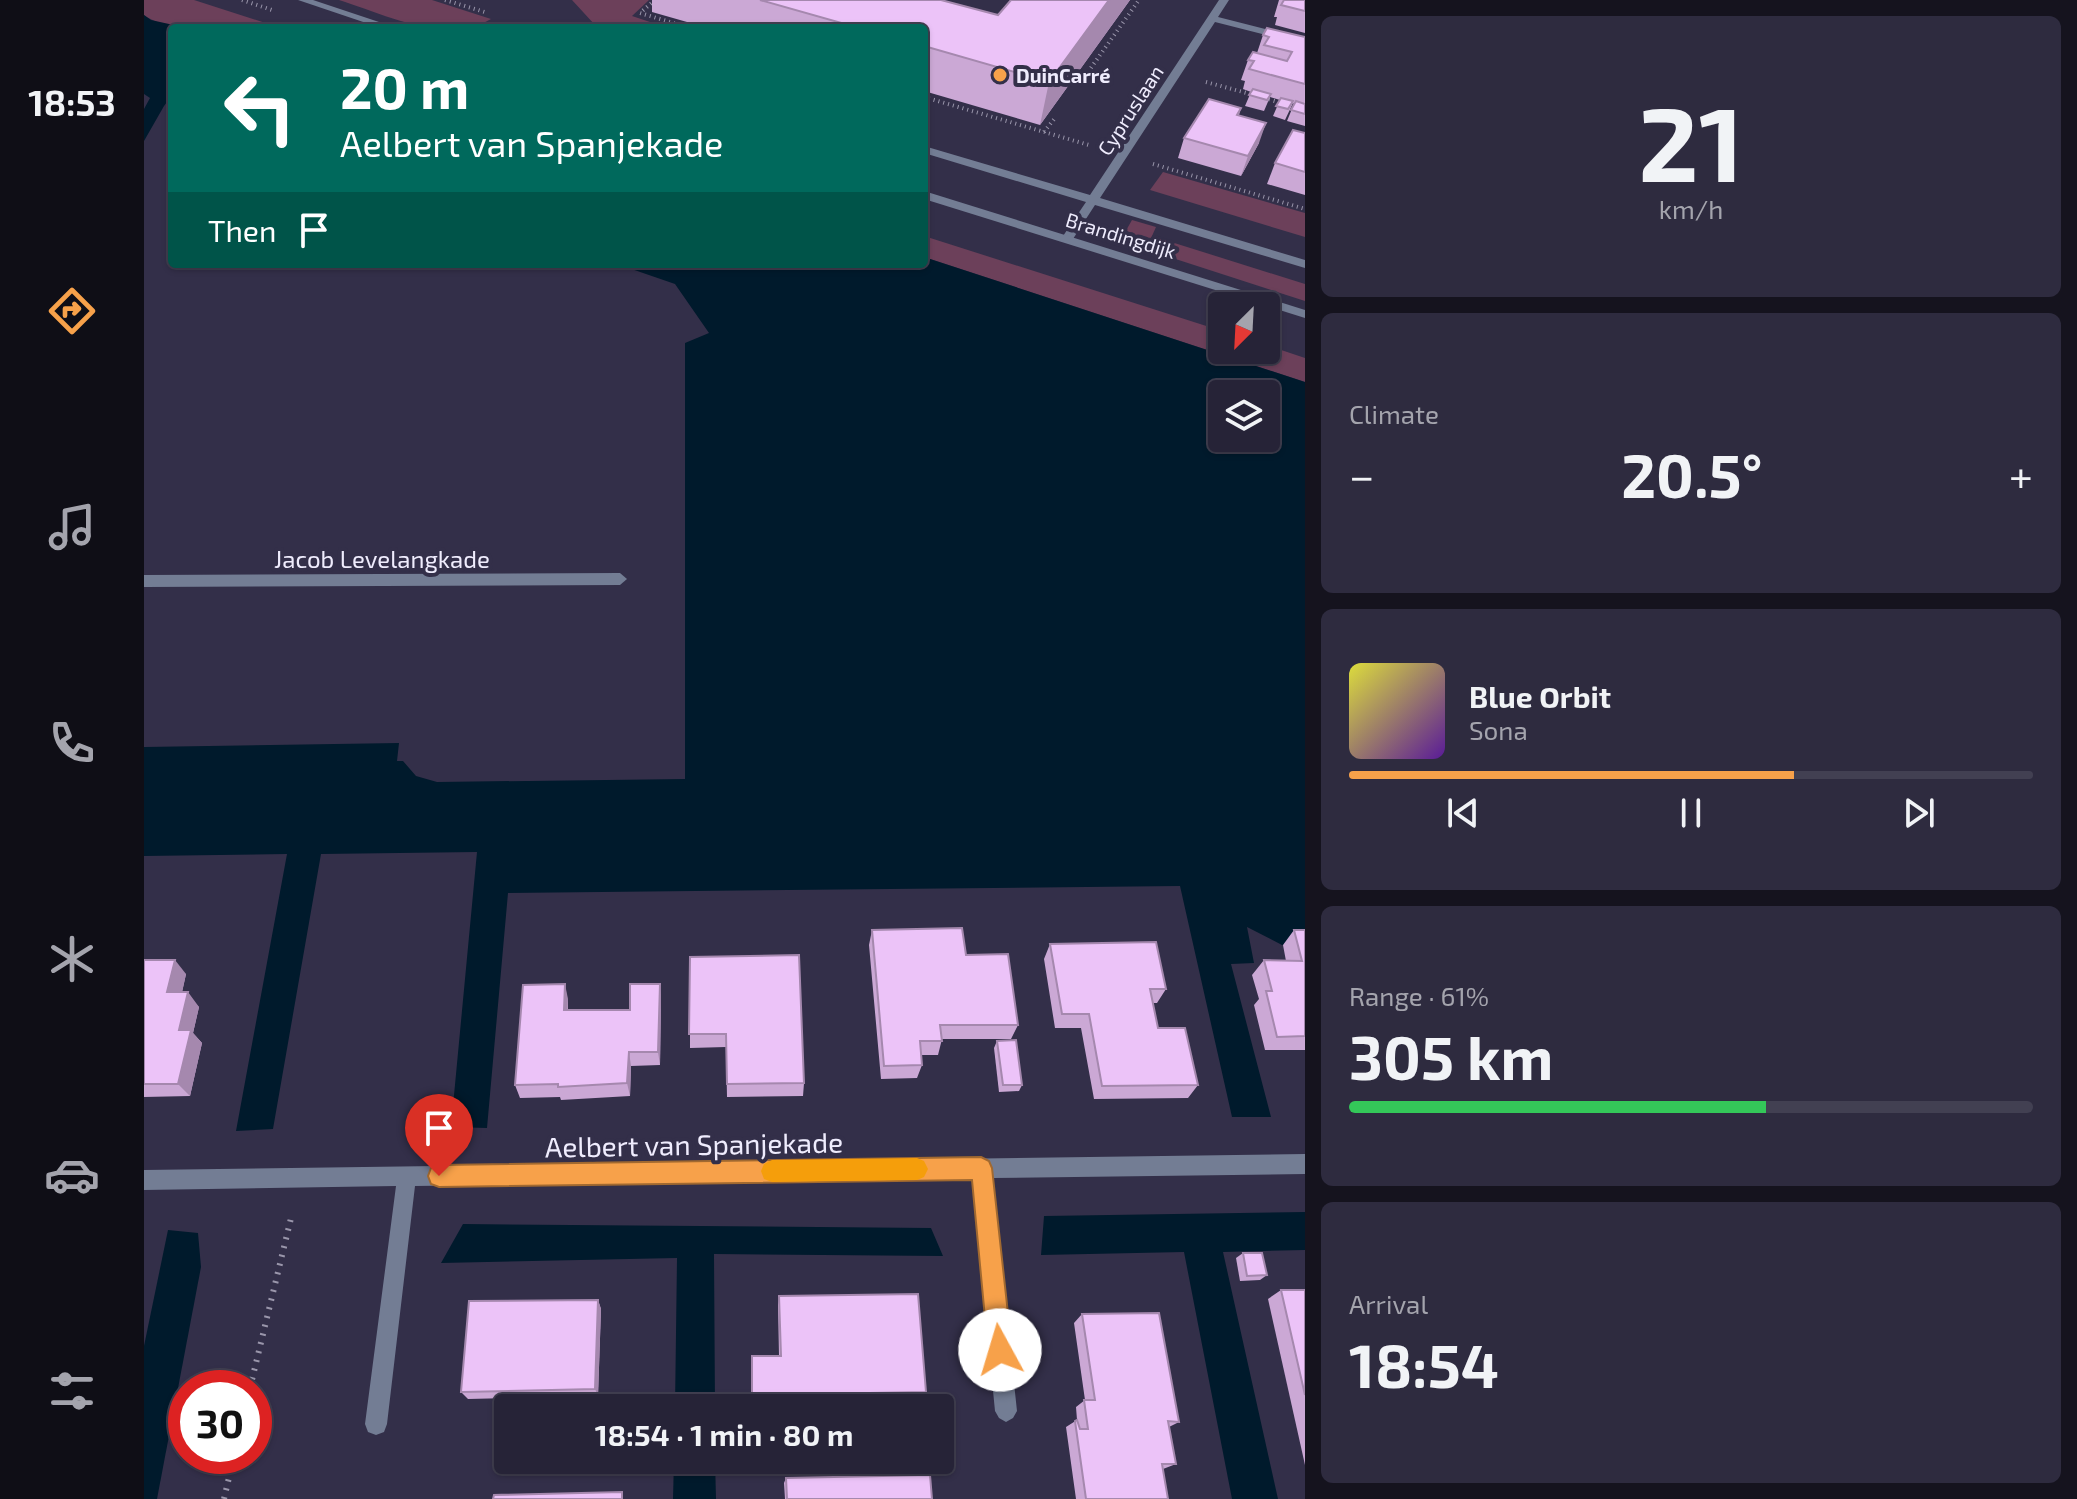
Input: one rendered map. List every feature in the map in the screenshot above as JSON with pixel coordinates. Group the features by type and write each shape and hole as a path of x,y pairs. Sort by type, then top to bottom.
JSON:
{"street":[{"path":"303,0 379,24"},
{"name":"Cypruslaan","path":"1067,239 1224,0"},
{"path":"1212,18 1305,42"},
{"name":"Brandingdijk","path":"928,150 1305,264"},
{"name":"Brandingdijk","path":"928,196 1305,314"},
{"name":"Jacob Levelangkade","path":"144,581 620,579"},
{"name":"Aelbert van Spanjekade","path":"144,1180 1305,1164"},
{"path":"981,1168 1006,1411"},
{"path":"376,1424 407,1176"}],"path":[{"path":"445,0 493,15 510,24"},
{"path":"655,0 640,13 677,24"},
{"path":"1088,72 1139,0"},
{"path":"1175,74 1291,105"},
{"path":"928,98 1305,209"},
{"path":"1044,132 1055,118"},
{"path":"254,1370 300,1178"},
{"path":"224,1499 230,1474"}],"shaded area":[{"path":"144,0 194,0 269,24 168,25 144,15"},
{"path":"339,0 432,0 491,19 480,24 412,24"},
{"path":"572,0 649,0 632,16 656,24 594,24"},
{"path":"1163,172 1305,213 1305,237 1150,190"},
{"path":"1132,220 1156,227 1152,236 1305,284 1305,301 1280,292 1120,241"},
{"path":"928,237 1208,327 1208,350 928,258"},
{"path":"1280,350 1305,358 1305,382 1250,364 1280,364"}],"water":[{"path":"144,15 169,24 168,102 144,141 144,109 150,98 144,94"},
{"path":"928,258 1208,350 1208,364 1250,364 1305,382 1305,945 1282,945 1247,927 1254,963 1231,964 1271,1117 1232,1117 1180,886 508,893 487,1128 451,1127 477,852 321,854 273,1129 236,1131 287,854 144,856 144,747 399,743 397,761 403,761 416,776 437,782 685,779 685,343 709,333 675,284 629,268 928,268"},
{"path":"1305,1212 1305,1250 1223,1252 1278,1499 1232,1499 1184,1252 1041,1255 1044,1216"},
{"path":"463,1224 931,1228 943,1256 714,1254 715,1394 675,1394 677,1258 441,1263"},
{"path":"168,1230 198,1233 201,1267 181,1370 168,1370 168,1441 157,1499 144,1499 144,1346"},
{"path":"674,1474 715,1474 716,1499 673,1499"}],"building":[{"path":"760,0 941,0 998,15 1011,0 1109,0 1049,82 928,47 928,24 845,24"},
{"path":"1284,0 1305,0 1305,11 1281,5"},
{"path":"1267,28 1305,37 1305,84 1249,69 1254,61 1248,60 1253,52 1287,61 1292,52 1264,45 1269,37 1263,35"},
{"path":"1253,89 1271,94 1267,100 1249,95"},
{"path":"1281,98 1293,101 1288,109 1276,106"},
{"path":"1209,99 1241,108 1237,115 1266,123 1248,156 1184,138"},
{"path":"1296,101 1305,104 1305,114 1291,110"},
{"path":"1293,130 1305,133 1305,172 1275,163"},
{"path":"962,928 966,955 1008,954 1018,1025 940,1025 942,1041 920,1041 922,1065 884,1066 872,930"},
{"path":"1294,930 1305,930 1305,1036 1277,1037 1266,991 1272,991 1264,960 1302,961"},
{"path":"1156,942 1166,989 1150,989 1158,1028 1185,1028 1198,1085 1102,1086 1089,1014 1062,1014 1050,944"},
{"path":"799,955 804,1083 727,1084 726,1034 689,1034 690,957"},
{"path":"144,960 175,960 167,992 188,992 179,1030 191,1030 178,1084 144,1084"},
{"path":"565,984 564,1010 630,1010 630,984 660,984 658,1052 629,1052 627,1083 558,1087 558,1084 515,1085 523,985"},
{"path":"1016,1040 1022,1085 1003,1085 997,1041"},
{"path":"1243,1253 1262,1253 1267,1275 1247,1276"},
{"path":"1281,1290 1305,1290 1305,1395"},
{"path":"918,1294 926,1392 752,1394 752,1356 781,1356 779,1296"},
{"path":"598,1300 595,1389 461,1392 469,1301"},
{"path":"1159,1313 1179,1422 1168,1421 1176,1464 1162,1464 1168,1499 1086,1499 1075,1421 1080,1429 1088,1429 1084,1400 1095,1400 1082,1314"},
{"path":"930,1475 932,1499 787,1499 786,1478"},
{"path":"622,1492 622,1499 493,1499 494,1495"}],"slow traffic":[{"path":"772,1171 917,1169"}],"place":[{"name":"DuinCarré","path":"1000,75"}],"route":[{"path":"439,1176 981,1168 1000,1350"}]}
